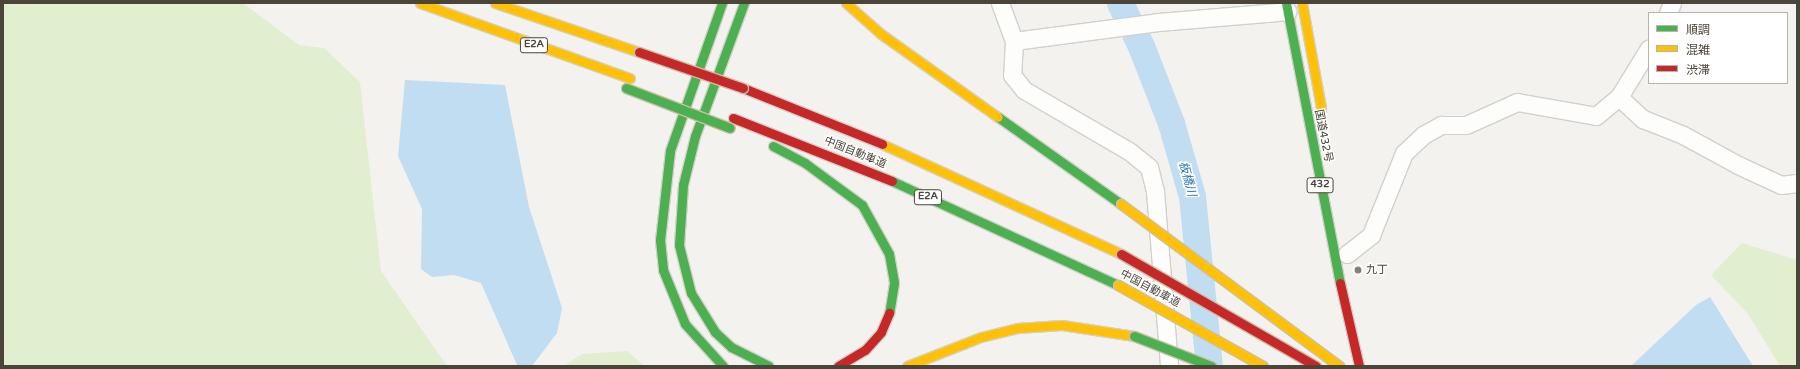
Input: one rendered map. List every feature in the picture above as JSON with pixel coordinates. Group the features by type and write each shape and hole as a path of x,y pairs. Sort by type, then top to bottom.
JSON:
{"highway":[{"name":"中国自動車道","path":"420,3 630,78 888,179 1118,285 1263,366"},
{"name":"中国自動車道","path":"495,3 743,88 922,160 1121,254 1316,366"},
{"path":"722,3 670,151 660,240 663,270 682,318 702,347 723,366"},
{"path":"744,3 695,136 683,185 679,245 691,293 704,317 731,347 769,366"},
{"path":"846,3 881,34 1121,204 1339,366"},
{"name":"国道432号","path":"1292,6 1323,120"},
{"name":"国道432号","path":"1292,6 1332,250 1359,366"},
{"path":"439,10 497,40 730,128 805,163 836,184 862,205 889,254 894,283 890,310 881,332 865,350 838,366"},
{"path":"908,366 981,337 1017,328 1069,326 1134,336 1211,366"}],"street":[{"path":"1000,3 1014,41 1012,75 1024,90 1129,151 1149,167 1156,190 1169,366"},
{"path":"1014,41 1118,30 1158,22 1292,6"},
{"path":"1347,251 1371,235 1404,153 1423,135 1441,125 1466,125 1517,102 1596,116 1619,97 1648,50"},
{"path":"1619,97 1642,119 1683,135 1738,166 1781,185 1797,183"}],"green space":[{"path":"3,3 243,3 299,45 324,48 360,82 381,271 447,366 3,366"},
{"path":"1742,243 1797,260 1797,366 1780,366 1748,314 1711,275"},
{"path":"627,351 645,366 564,366 582,354"}],"water":[{"path":"405,80 505,85 529,207 562,308 557,333 532,366 517,365 481,283 454,275 432,277 421,269 422,209 398,156"},
{"path":"1710,297 1753,366 1631,366 1696,305"}],"waterway":[{"name":"板橋川","path":"1120,3 1141,46 1171,123 1192,196 1209,366"}],"traffic: fast":[{"path":"722,3 670,151 660,240 663,270 685,324 723,366"},
{"path":"744,3 695,136 683,185 679,245 691,293 715,332 731,347 769,366"},
{"path":"1286,3 1340,283"},
{"path":"626,88 730,128"},
{"path":"998,117 1121,204"},
{"path":"773,146 805,163 862,205 889,254 894,283 889,313"},
{"path":"892,181 1118,285"},
{"path":"1134,336 1211,366"}],"traffic: slow":[{"path":"420,3 630,78"},
{"path":"495,3 639,52"},
{"path":"846,3 881,34 998,117"},
{"path":"1302,3 1321,108"},
{"path":"882,144 1121,254"},
{"path":"1121,204 1339,366"},
{"path":"1118,285 1263,366"},
{"path":"907,366 981,337 1017,328 1062,325 1134,336"}],"traffic: jam":[{"path":"639,52 743,88"},
{"path":"743,88 882,144"},
{"path":"733,118 892,181"},
{"path":"1121,254 1316,366"},
{"path":"1340,283 1359,366"},
{"path":"838,366 865,350 881,332 889,313"}],"place":[{"name":"九丁","path":"1358,270"}]}
